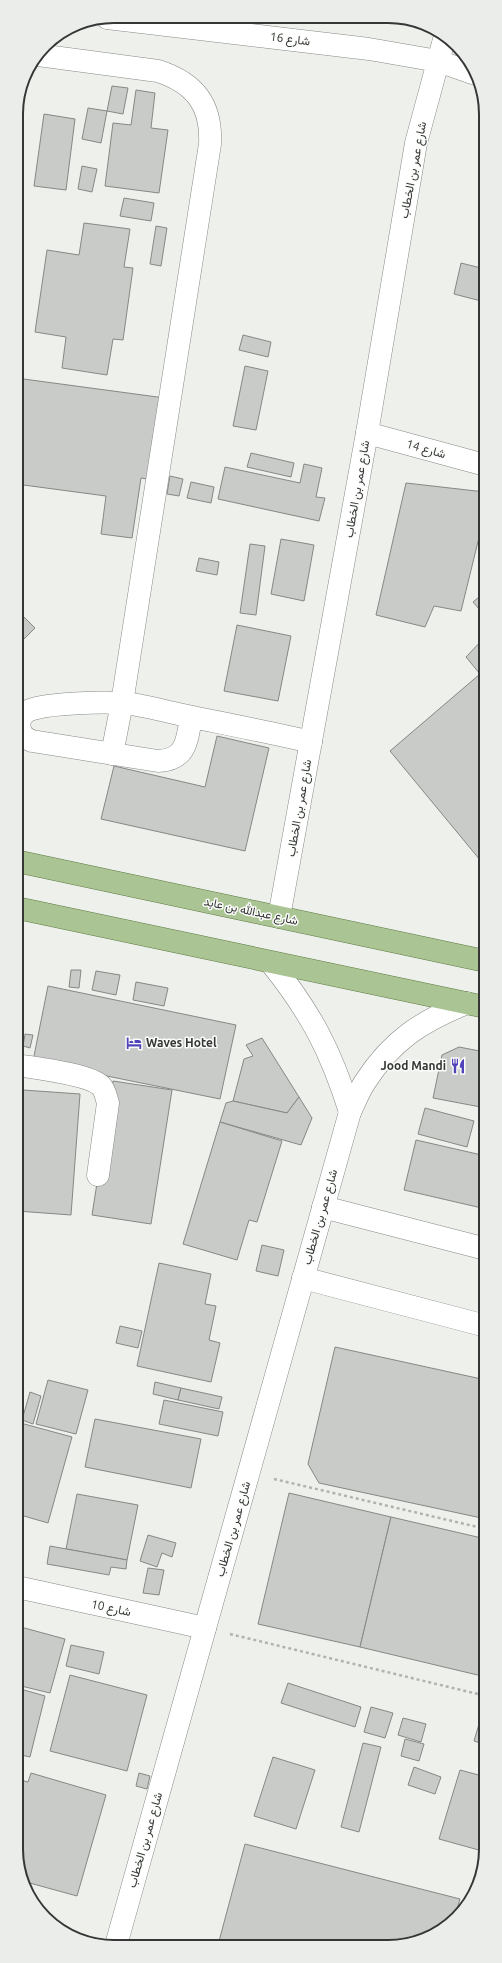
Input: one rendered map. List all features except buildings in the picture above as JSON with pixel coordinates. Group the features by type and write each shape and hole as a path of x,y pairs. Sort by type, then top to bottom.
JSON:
{"main road":[{"name":"شارع عبدالله بن عابد","path":"23,862 479,960"},
{"path":"23,912 476,1005"}],"street":[{"name":"شارع 16","path":"149,23 369,49 438,61 467,69"},
{"name":"شارع عمر بن الخطاب","path":"278,917 367,432 416,143 443,42"},
{"path":"45,56 158,71 174,76 188,85 199,97 206,112 210,128 208,152 122,703 112,754"},
{"name":"شارع 14","path":"367,432 479,463"},
{"path":"23,714 29,710 36,708 79,704 122,703 311,742"},
{"path":"23,735 25,738 32,741 158,761 176,757 182,751 187,743 191,717"},
{"path":"271,963 296,995 327,1048 340,1079 350,1112"},
{"name":"شارع عمر بن الخطاب","path":"117,1940 350,1112 364,1082 384,1056 408,1033 436,1015 476,1005"},
{"path":"23,1066 85,1078 101,1086 106,1094 108,1103 98,1175"},
{"path":"323,1207 479,1247"},
{"path":"303,1278 479,1324"},
{"name":"شارع 10","path":"23,1588 205,1628"}],"path":[{"path":"248,1472 479,1527"},
{"path":"205,1628 479,1694"}],"place":[{"name":"Waves Hotel","path":"134,1043"},
{"name":"Jood Mandi","path":"458,1066"}]}
